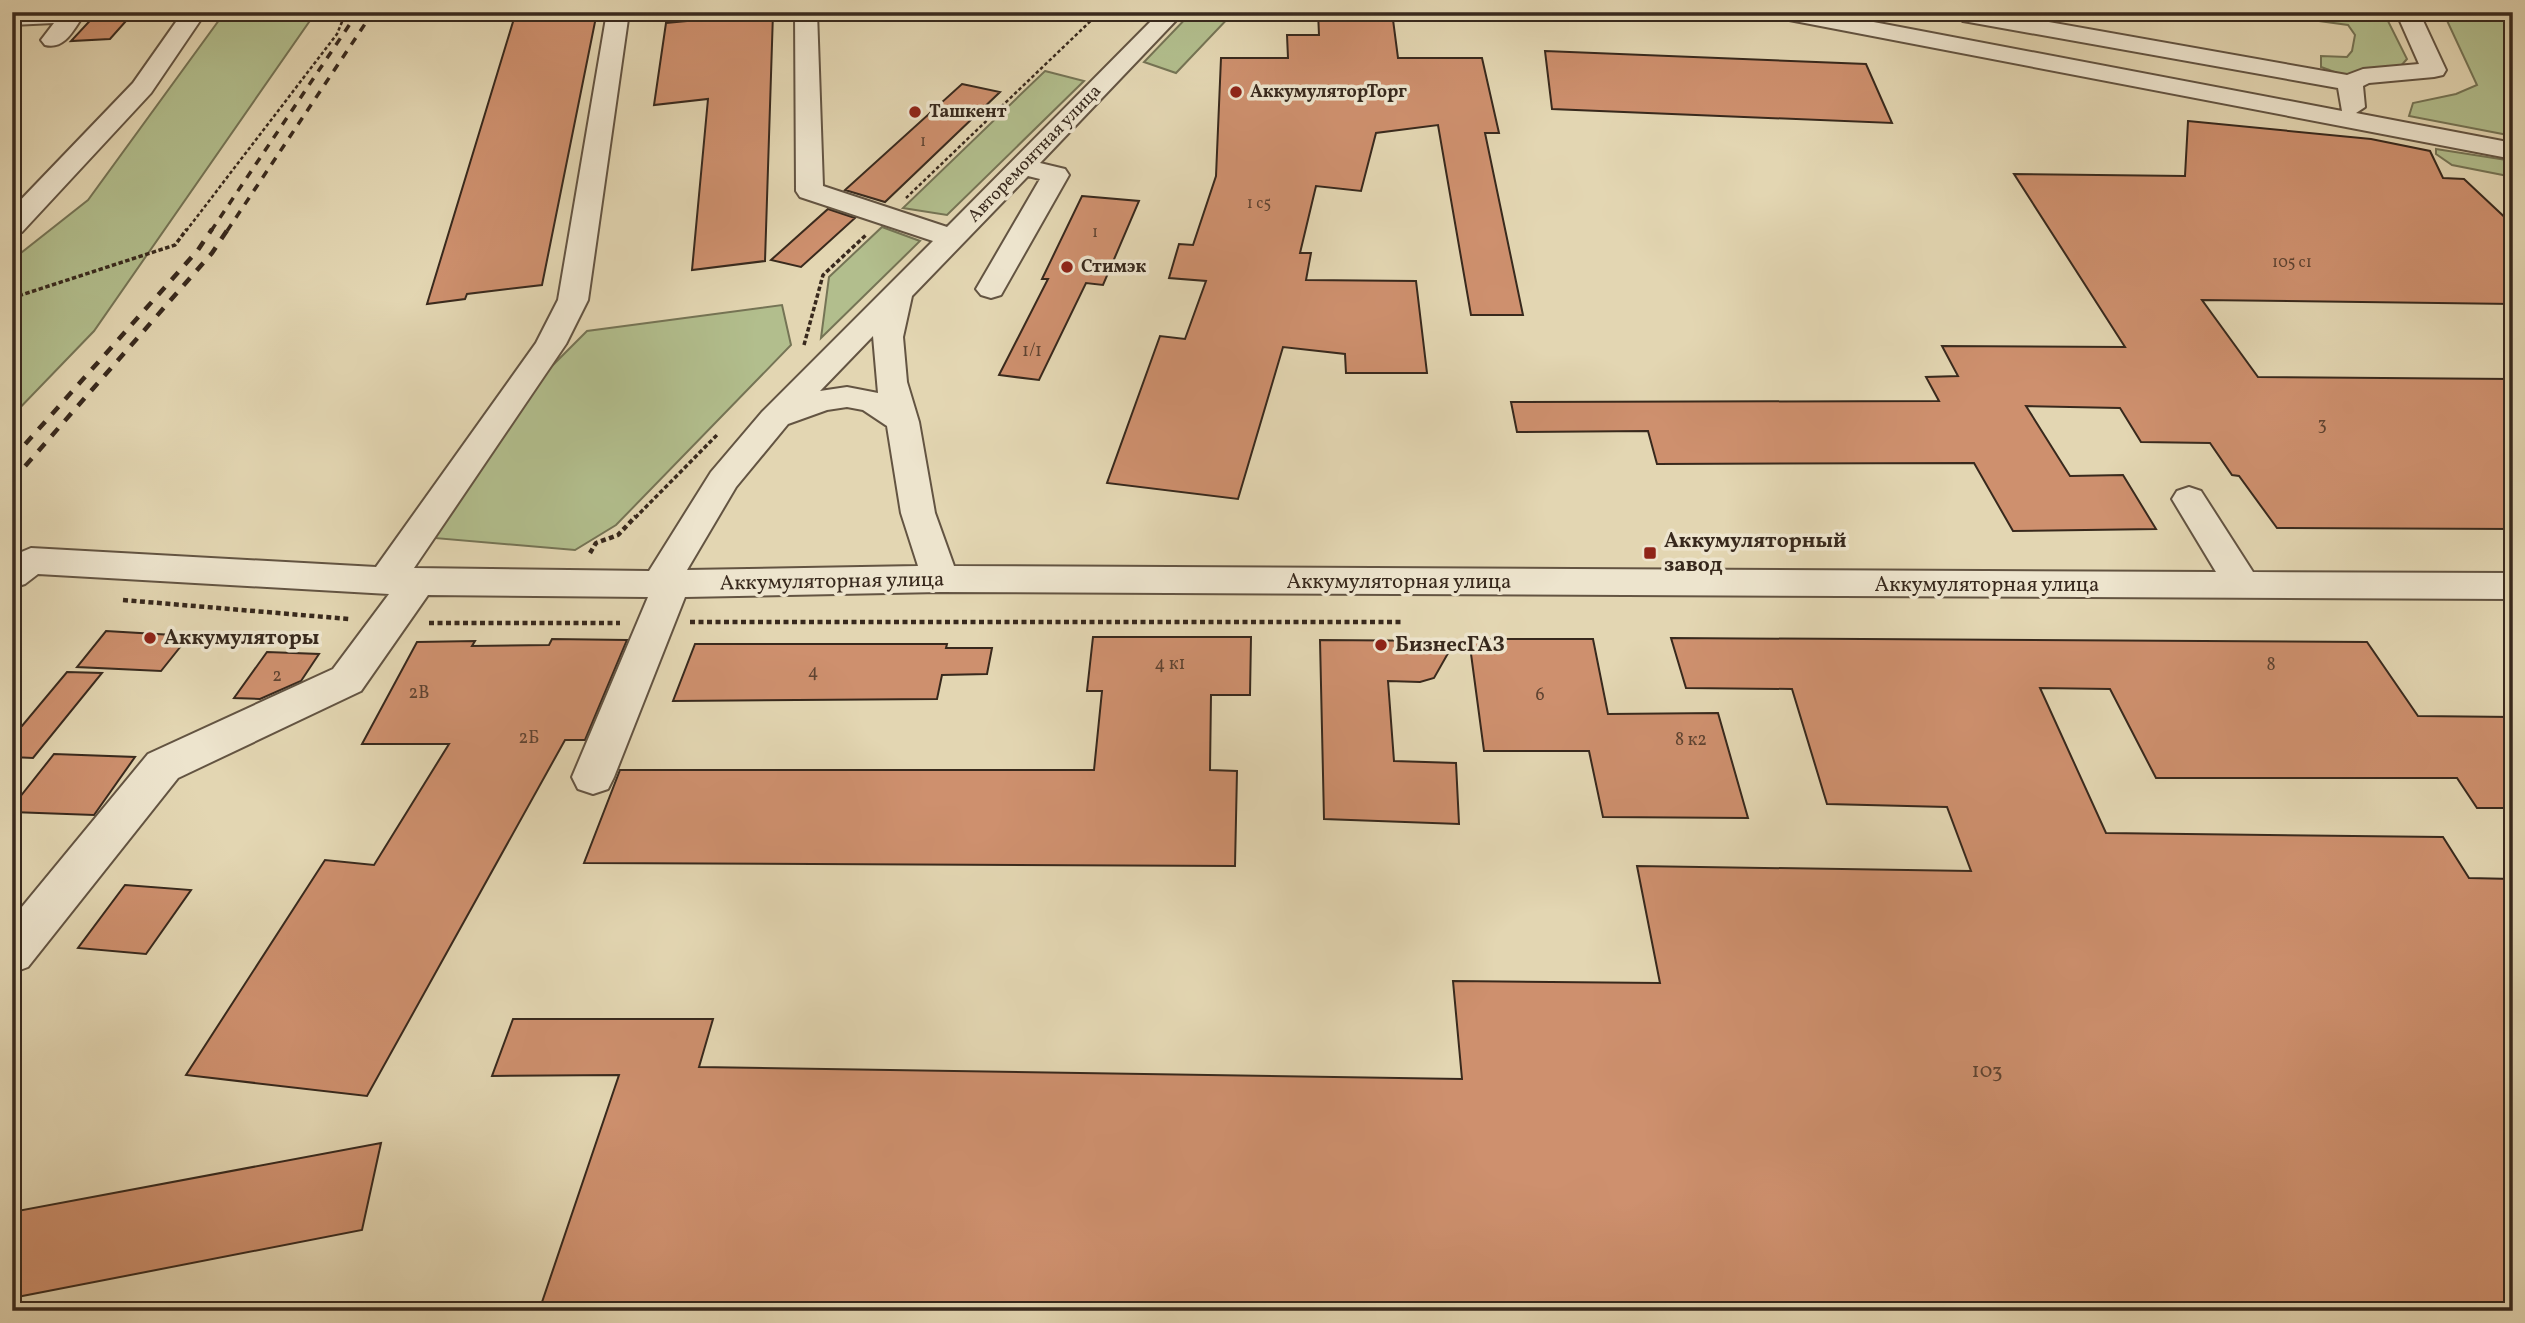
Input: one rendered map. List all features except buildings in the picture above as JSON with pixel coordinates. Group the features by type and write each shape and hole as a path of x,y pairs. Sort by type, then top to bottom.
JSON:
{"street":[{"path":"12,226 142,88 195,12"},
{"path":"12,953 163,766 347,680 401,582 551,344 573,300 618,12"},
{"path":"806,12 810,191 953,238"},
{"name":"Авторемонтная улица","path":"897,295 1173,12"},
{"path":"1784,12 2513,150"},
{"path":"1963,14 2078,23 2350,83 2363,76 2434,70 2407,12"},
{"path":"12,18 72,16 52,40"},
{"path":"2350,83 2353,119"},
{"path":"991,289 1056,175 1022,166"},
{"path":"993,197 1038,206"},
{"path":"593,777 666,584 716,490 774,419 897,295"},
{"path":"897,295 888,337 891,382 903,422 918,513 940,579"},
{"path":"774,419 818,402 849,396 883,405 903,422"},
{"path":"2189,499 2243,585"},
{"name":"Аккумуляторная улица","path":"12,575 31,561 401,582 666,584 940,579 2513,586"}],"path":[{"path":"12,298 175,244 337,34 345,12"},
{"path":"803,347 823,275 1100,12"},
{"path":"589,555 596,543 618,535 725,426"},
{"path":"123,600 351,620"},
{"path":"682,622 1402,622"},
{"path":"417,623 623,623"}],"green space":[{"path":"225,12 316,12 94,331 12,416 12,260 88,200"},
{"path":"1192,12 1234,12 1176,73 1144,62"},
{"path":"2252,12 2381,12 2407,59 2397,70 2377,80 2367,81 2346,76 2321,67 2321,56 2347,57 2352,51 2355,35 2348,25"},
{"path":"2443,12 2513,12 2513,136 2409,116 2413,103 2456,94 2477,85"},
{"path":"1045,71 1084,81 947,215 903,208"},
{"path":"2436,149 2513,161 2513,177 2452,165 2436,154"},
{"path":"882,227 920,241 821,338 829,277"},
{"path":"782,305 791,345 616,525 575,550 434,538 542,376 587,331"}],"railway":[{"path":"211,231 358,12"},
{"path":"227,231 373,12"},
{"path":"12,459 198,250 212,229"},
{"path":"12,481 212,253 228,229"}],"place":[{"name":"АккумуляторТорг","path":"1236,92"},
{"name":"Ташкент","path":"915,112"},
{"name":"Стимэк","path":"1067,267"},
{"name":"Аккумуляторный завод","path":"1650,553"},
{"name":"Аккумуляторы","path":"150,638"},
{"name":"БизнесГАЗ","path":"1381,645"}]}
